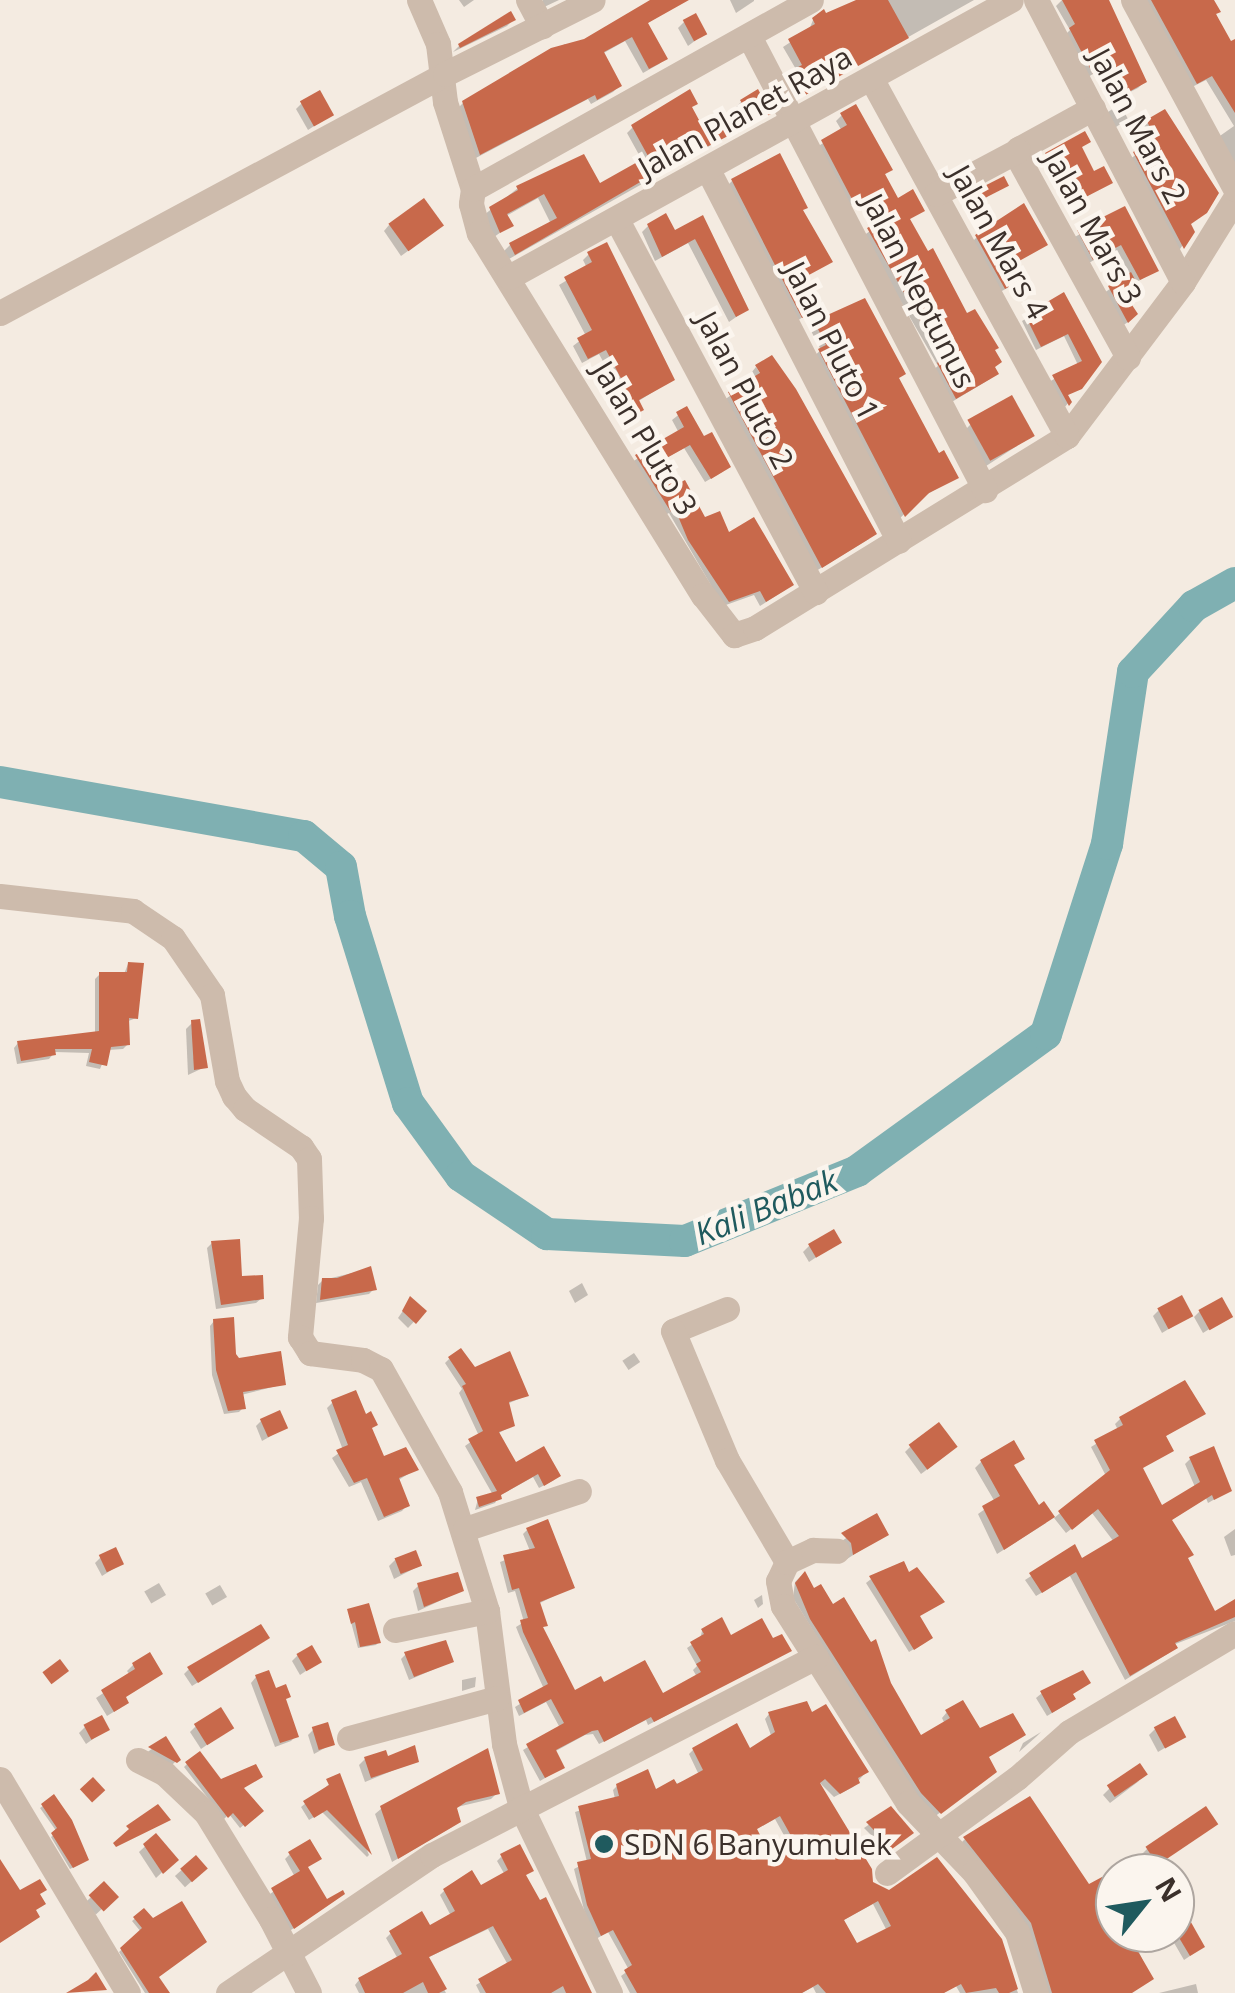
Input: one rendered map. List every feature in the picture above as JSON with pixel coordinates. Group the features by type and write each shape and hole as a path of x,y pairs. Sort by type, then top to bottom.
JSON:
{"street":[{"name":"Jalan Pluto 3","path":"419,0 434,27 445,74 445,102 473,188 474,220 729,630 739,636 816,592"},
{"path":"528,0 542,26"},
{"path":"0,314 445,74 593,0"},
{"name":"Jalan Planet Raya","path":"509,278 1011,0"},
{"name":"Jalan Mars 2","path":"1036,0 1183,282"},
{"path":"1133,0 1235,190"},
{"path":"473,188 749,36 797,3"},
{"name":"Jalan Neptunus","path":"749,36 985,490"},
{"name":"Jalan Mars 4","path":"872,80 1067,436"},
{"name":"Jalan Mars 3","path":"1093,108 1017,151 1128,357"},
{"path":"936,194 1017,151"},
{"name":"Jalan Pluto 1","path":"708,170 898,541"},
{"path":"816,592 1067,436 1183,282 1235,198"},
{"name":"Jalan Pluto 2","path":"618,220 816,592"},
{"path":"0,896 133,911 173,938 212,995 227,1081 234,1096 245,1109 301,1147 309,1159 311,1218 300,1323 304,1346 310,1353 362,1360 382,1369 412,1418 465,1529 495,1648 497,1698 521,1807 610,1993"},
{"path":"726,1309 673,1332 728,1460 788,1562"},
{"path":"465,1529 579,1491"},
{"path":"837,1551 813,1550 788,1562 779,1576 779,1595 900,1792 942,1836 1017,1932 1036,1993"},
{"path":"395,1630 487,1611"},
{"path":"887,1873 942,1836 1069,1732 1235,1633"},
{"path":"228,1993 432,1856 816,1658"},
{"path":"349,1738 497,1698"},
{"path":"138,1760 165,1774 206,1813 309,1993"},
{"path":"0,1779 128,1993"}],"building":[{"path":"650,0 689,0 648,23 668,59 649,69 632,37 604,52 622,86 597,100 595,95 480,155 462,101 551,48 584,39"},
{"path":"856,0 888,0 909,38 800,98 787,73 802,65 788,39 815,24 812,18 824,9 826,13"},
{"path":"1062,0 1109,0 1147,82 1125,94 1109,64 1093,74 1069,28 1075,24"},
{"path":"1151,0 1214,0 1221,12 1216,14 1231,41 1235,39 1235,113 1212,76 1197,84"},
{"path":"511,11 516,20 460,48 458,44"},
{"path":"696,13 707,34 694,41 683,20"},
{"path":"690,89 698,104 692,107 705,131 745,109 740,100 758,89 771,114 654,174 515,255 509,243 557,218 544,194 507,214 514,226 500,233 489,207 518,190 516,186 584,154 600,183 648,156 631,125"},
{"path":"320,90 334,115 314,127 300,101"},
{"path":"856,104 893,170 885,174 898,198 913,189 925,211 910,219 928,251 933,248 967,313 975,309 999,348 995,350 1002,362 995,367 999,374 956,399 937,363 942,359 867,228 886,218 872,194 854,203 821,140 847,125 840,113"},
{"path":"1165,109 1219,193 1207,213 1191,224 1195,232 1184,249 1133,152 1156,138 1146,120"},
{"path":"1085,131 1091,142 1082,147 1094,171 1104,166 1113,183 1076,202 1045,153"},
{"path":"780,153 808,208 803,210 833,262 794,283 811,313 802,318 731,179"},
{"path":"1004,176 1009,186 980,200 975,191"},
{"path":"424,198 444,226 408,251 388,224"},
{"path":"1024,203 1048,245 1012,265 1020,280 1005,289 975,235"},
{"path":"1125,206 1159,271 1140,280 1121,245 1093,260 1077,230"},
{"path":"666,213 675,230 703,215 749,310 736,317 695,239 662,257 647,224"},
{"path":"607,242 675,380 639,400 644,410 631,417 617,390 625,386 606,350 588,359 577,338 592,330 564,277 592,262 587,252"},
{"path":"1131,272 1143,295 1130,302 1138,314 1128,323 1108,286"},
{"path":"1064,292 1102,362 1082,389 1068,395 1072,402 1069,406 1052,375 1082,361 1068,334 1041,347 1025,315"},
{"path":"865,298 906,374 899,378 939,453 944,450 959,478 929,493 905,517 818,349 826,345 814,321"},
{"path":"772,355 796,389 877,534 822,568 728,392 760,373 755,365"},
{"path":"1012,395 1035,436 990,461 967,420"},
{"path":"687,406 704,436 712,432 731,467 711,479 690,445 663,460 679,483 685,480 705,517 720,511 729,532 754,517 794,585 766,602 760,591 729,602 688,540 675,509 671,512 635,455 684,427 676,412"},
{"path":"128,962 144,963 138,1019 129,1018 130,1045 111,1047 107,1066 89,1062 92,1049 55,1049 56,1055 21,1061 17,1041 99,1031 99,972 127,972"},
{"path":"200,1019 208,1068 194,1070 191,1020"},
{"path":"834,1229 842,1243 816,1258 808,1244"},
{"path":"240,1239 242,1276 263,1275 264,1299 221,1305 211,1241"},
{"path":"371,1266 377,1290 320,1300 322,1278 337,1278"},
{"path":"1182,1295 1193,1316 1169,1329 1157,1308"},
{"path":"410,1296 427,1311 416,1324 402,1311"},
{"path":"1222,1297 1233,1317 1210,1330 1198,1310"},
{"path":"234,1317 239,1358 281,1351 286,1385 243,1392 246,1409 228,1411 216,1370 213,1319"},
{"path":"461,1348 475,1367 510,1351 529,1396 509,1402 515,1426 499,1432 516,1462 544,1446 561,1476 544,1486 538,1474 501,1495 502,1499 479,1507 476,1497 497,1491 468,1439 483,1431 462,1386 466,1384 448,1357"},
{"path":"1185,1380 1206,1414 1166,1436 1174,1451 1143,1468 1162,1505 1200,1482 1189,1457 1214,1446 1232,1491 1214,1500 1212,1495 1172,1520 1194,1555 1188,1558 1215,1611 1235,1599 1235,1617 1175,1643 1178,1648 1130,1676 1076,1572 1042,1593 1029,1573 1075,1544 1082,1558 1119,1536 1098,1509 1072,1530 1058,1511 1110,1470 1094,1440 1123,1425 1119,1417"},
{"path":"356,1390 366,1414 371,1411 378,1425 372,1428 384,1456 406,1447 419,1470 399,1478 410,1506 384,1517 367,1478 354,1483 336,1450 348,1445 331,1400"},
{"path":"280,1410 288,1428 268,1437 260,1419"},
{"path":"939,1422 958,1447 927,1470 909,1445"},
{"path":"1014,1440 1025,1459 1014,1465 1039,1505 1044,1501 1055,1517 1004,1550 982,1506 1000,1496 980,1460"},
{"path":"877,1513 889,1535 853,1555 851,1543 841,1533"},
{"path":"548,1519 575,1588 540,1602 548,1626 543,1627 575,1690 601,1676 604,1682 645,1660 663,1693 701,1672 696,1664 701,1661 690,1642 704,1634 701,1629 722,1617 731,1635 762,1618 773,1638 782,1634 792,1651 654,1722 651,1717 604,1742 598,1730 592,1731 556,1750 565,1768 545,1778 526,1744 564,1723 551,1699 524,1713 518,1700 548,1684 523,1632 520,1620 528,1618 519,1588 512,1590 503,1555 535,1548 526,1528"},
{"path":"116,1547 124,1564 107,1572 99,1555"},
{"path":"416,1550 422,1566 401,1574 395,1558"},
{"path":"904,1561 909,1572 917,1567 945,1602 920,1616 933,1638 914,1650 869,1576"},
{"path":"805,1571 814,1588 821,1584 833,1604 844,1597 871,1642 876,1639 891,1683 921,1735 950,1718 945,1710 963,1700 980,1728 1013,1713 1026,1735 989,1757 997,1772 941,1814 921,1793 810,1619 795,1583"},
{"path":"458,1572 464,1591 424,1607 417,1583"},
{"path":"369,1603 381,1643 360,1647 355,1622 351,1624 347,1609"},
{"path":"261,1624 270,1638 198,1683 187,1667"},
{"path":"446,1640 454,1662 414,1677 404,1652"},
{"path":"312,1645 322,1662 306,1671 296,1654"},
{"path":"150,1652 163,1674 126,1697 129,1703 114,1712 101,1690 135,1669 132,1663"},
{"path":"60,1659 69,1671 51,1684 42,1672"},
{"path":"269,1670 276,1688 286,1684 291,1697 286,1699 299,1737 280,1743 255,1675"},
{"path":"1083,1670 1091,1683 1073,1694 1076,1699 1052,1713 1040,1691"},
{"path":"807,1701 812,1712 826,1704 869,1772 858,1778 860,1783 840,1794 825,1779 820,1783 872,1869 873,1882 889,1890 937,1857 1002,1939 1018,1989 1009,1993 999,1993 996,1988 966,1993 961,1984 944,1993 826,1993 818,1984 802,1993 637,1993 624,1970 632,1965 613,1930 601,1936 587,1905 577,1862 591,1859 578,1806 619,1796 616,1784 648,1769 656,1789 674,1779 677,1784 703,1770 692,1748 737,1723 750,1748 775,1732 768,1712","holes":["780,1816 795,1843 771,1856 757,1829","878,1901 891,1926 857,1943 844,1920"]},
{"path":"221,1707 234,1728 207,1745 194,1724"},
{"path":"102,1715 110,1730 91,1740 83,1725"},
{"path":"1175,1716 1186,1737 1165,1748 1154,1727"},
{"path":"328,1722 335,1745 319,1750 312,1727"},
{"path":"166,1736 181,1760 177,1763 148,1747"},
{"path":"415,1745 419,1762 371,1778 364,1757 386,1750 388,1756"},
{"path":"488,1748 500,1794 466,1802 457,1808 461,1822 398,1859 380,1806"},
{"path":"200,1751 221,1779 256,1764 263,1777 244,1788 264,1811 245,1827 233,1813 228,1818 185,1762"},
{"path":"1140,1763 1148,1775 1115,1797 1107,1785"},
{"path":"340,1773 372,1855 327,1810 314,1818 303,1801 329,1785 326,1779"},
{"path":"93,1777 105,1790 92,1802 80,1789"},
{"path":"54,1794 72,1820 89,1860 73,1868 51,1833 57,1828 41,1804"},
{"path":"1030,1796 1089,1884 1095,1881 1095,1953 1139,1953 1154,1979 1132,1993 1052,1993 1031,1923 963,1837"},
{"path":"158,1804 171,1820 116,1847 113,1843 129,1829 126,1826"},
{"path":"891,1806 914,1833 892,1849 866,1822"},
{"path":"1206,1806 1218,1824 1176,1853 1150,1853 1145,1847"},
{"path":"156,1833 179,1860 163,1874 143,1844"},
{"path":"310,1839 322,1859 308,1867 327,1899 343,1890 345,1894 294,1929 271,1888 300,1871 288,1852"},
{"path":"520,1844 534,1871 526,1875 540,1900 546,1897 592,1993 566,1993 563,1986 551,1993 486,1993 478,1979 512,1960 493,1926 429,1957 447,1989 428,1993 423,1982 403,1993 365,1993 358,1978 402,1954 389,1931 422,1911 430,1925 455,1911 443,1889 472,1870 481,1885 508,1870 500,1854"},
{"path":"196,1855 208,1869 192,1882 180,1869"},
{"path":"0,1859 20,1890 40,1879 47,1890 40,1894 46,1904 36,1910 40,1917 0,1943"},
{"path":"104,1881 119,1897 104,1911 89,1895"},
{"path":"182,1901 207,1942 159,1977 170,1993 149,1993 120,1948 142,1928 133,1917 144,1908 153,1918"},
{"path":"1195,1929 1205,1947 1195,1953"},
{"path":"96,1972 107,1990 66,1993 88,1980"}],"waterway":[{"name":"Kali Babak","path":"0,782 304,836 341,867 350,916 408,1103 461,1176 547,1234 685,1241 857,1171 1046,1034 1107,844 1133,672 1194,606 1235,583"}],"place":[{"name":"SDN 6 Banyumulek","path":"604,1844"}]}
